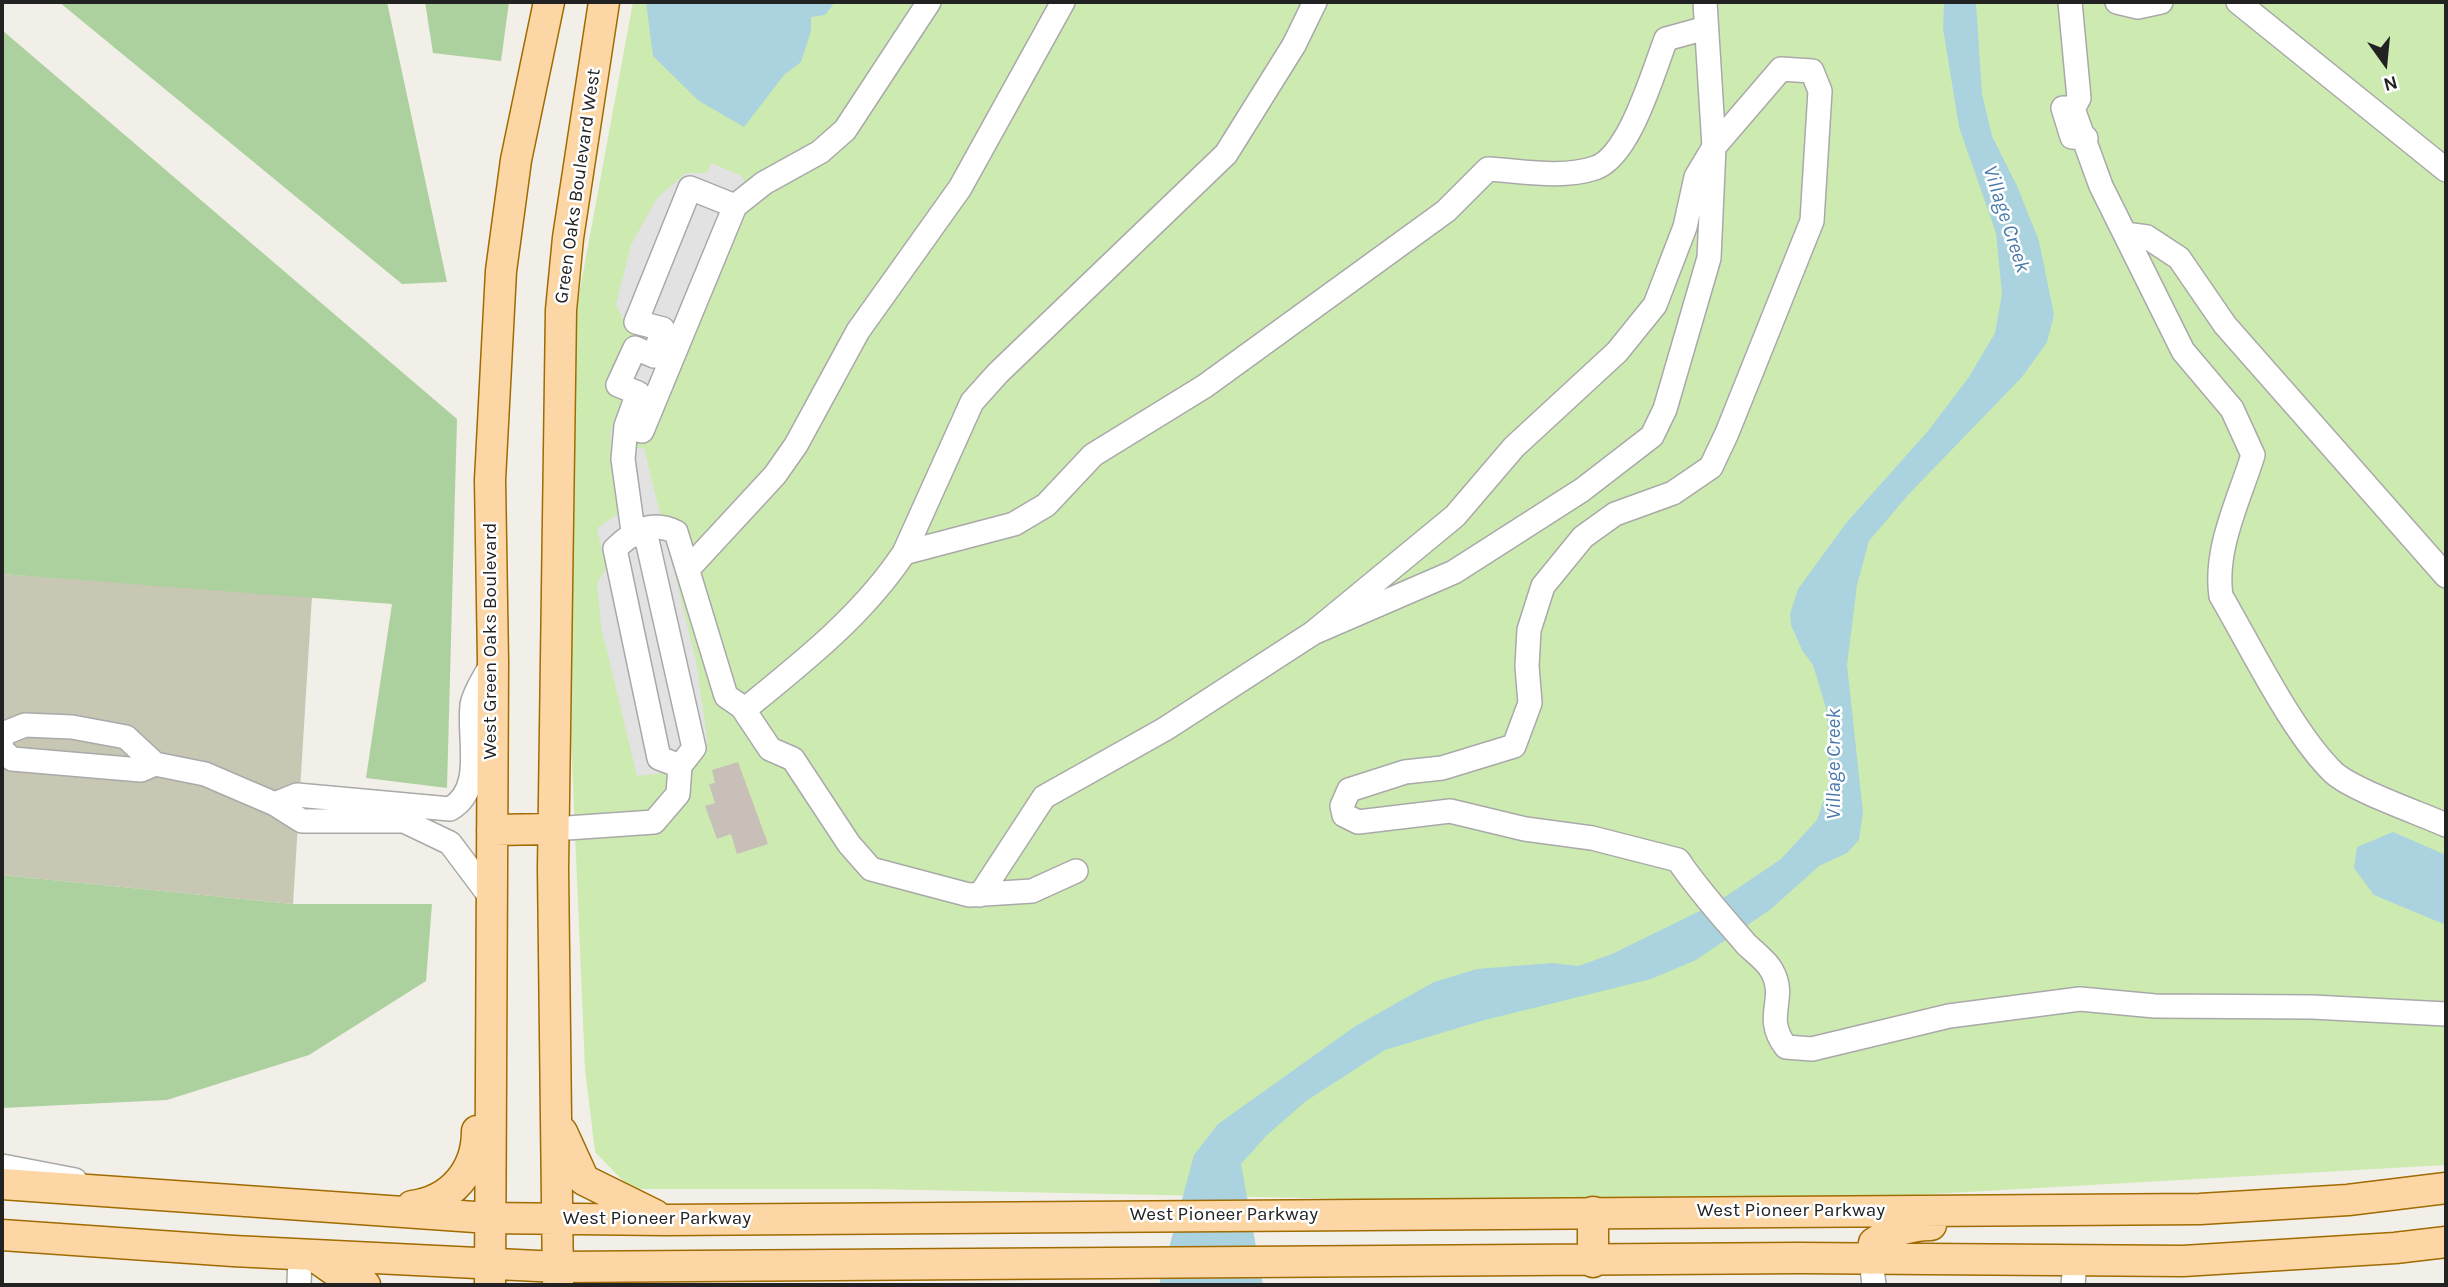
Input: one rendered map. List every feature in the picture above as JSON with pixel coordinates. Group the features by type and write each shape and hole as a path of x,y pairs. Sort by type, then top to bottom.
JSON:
{"main road":[{"name":"West Green Oaks Boulevard","path":"490,1275 490,480 501,271 516,160 549,2"},
{"name":"Green Oaks Boulevard West","path":"554,829 561,310 568,239 604,2"},
{"path":"492,830 554,829 558,1276"},
{"path":"378,1211 422,1205 447,1196 468,1171 477,1142 477,1012 491,976"},
{"path":"556,1113 569,1153 584,1180 665,1220"},
{"name":"West Pioneer Parkway","path":"2,1184 489,1218 665,1220 2200,1209 2348,1200 2446,1188"},
{"path":"1872,1272 1874,1244 1903,1227 2040,1222 2084,1210"},
{"path":"1592,1212 1593,1262"},
{"path":"2,1235 306,1255 490,1275 558,1276 750,1275 1133,1263 1333,1261 1593,1262 1872,1272 2074,1273 2183,1261 2395,1248 2446,1242"},
{"path":"306,1255 355,1284 365,1285"}],"street":[{"path":"626,426 642,430 735,206 764,183 820,152 845,130 929,2"},
{"path":"689,568 775,475 796,445 858,331 960,188 1063,2"},
{"path":"744,710 825,644 886,580 904,553 971,402 1226,155 1294,45 1315,2"},
{"path":"1313,633 1454,572 1582,490 1652,436 1665,409 1709,258 1714,147 1705,2"},
{"path":"2070,2 2079,97 2073,109 2086,138 2101,186 2183,351 2232,409 2253,455 2222,553 2218,576 2221,596 2301,731 2335,773 2350,783 2446,825"},
{"path":"2117,2 2138,7 2161,2"},
{"path":"2238,2 2446,170"},
{"path":"904,553 1014,524 1046,505 1093,455 1205,386 1293,323 1446,211 1488,169 1557,173 1597,167 1629,136 1666,39 1706,29"},
{"path":"980,895 1044,797 1165,729 1313,633 1455,516 1514,447 1617,352 1655,306 1685,227 1696,177 1714,147 1781,69 1812,71 1820,91 1812,221 1711,467 1673,493 1615,514 1583,537 1543,586 1530,630 1527,666 1530,703 1514,746 1442,768 1405,772 1349,790 1342,806 1343,816 1358,822 1450,811 1525,829 1592,838 1678,860 1696,887 1772,969 1779,990 1774,1014 1776,1034 1786,1047 1812,1049 1950,1016 2080,999 2155,1006 2312,1007 2446,1014"},
{"path":"554,829 654,822 678,794 680,766 694,748 647,540 633,531 623,459 626,426 638,393 618,385 635,348 654,356 663,329 636,322 690,188 735,206"},
{"path":"2125,233 2147,236 2179,258 2225,324 2446,576"},
{"path":"680,766 659,758 615,549 633,531 663,525 676,532 726,696 744,710 770,749 793,759 849,844 871,869 969,895 1032,891 1076,871"},
{"path":"369,811 450,808 463,801 471,784 472,703 492,662"},
{"path":"2,739 5,733 25,725 72,727 126,737 155,764 205,774 275,804 297,794 404,821 450,843 492,899"},
{"path":"2,750 12,759 141,770 155,764"},
{"path":"2,1166 44,1172 132,1194"},
{"path":"299,1285 306,1255"}],"shaded area":[{"path":"711,163 742,176 752,201 645,434 630,431 630,449 644,448 696,661 708,744 662,773 637,776 601,626 597,583 606,569 597,528 622,511 610,433 651,336 628,328 616,305 631,245 657,198 686,173 707,173"},
{"path":"2,574 312,596 293,904 2,875"}],"green space":[{"path":"59,2 387,2 447,282 402,284"},
{"path":"425,2 509,2 501,61 433,53"},
{"path":"633,2 2446,2 2446,1165 1843,1199 1353,1199 872,1189 631,1189 595,1152 585,1069 571,738 576,311"},
{"path":"2,30 457,419 447,788 366,778 392,604 2,574"},
{"path":"2,875 293,904 432,904 426,981 309,1055 167,1100 2,1108"}],"water":[{"path":"646,2 835,2 825,15 811,17 811,31 801,62 784,75 744,127 699,101 653,56"},
{"name":"Village Creek","path":"1944,2 1976,2 1982,94 1992,136 2017,186 2039,241 2054,315 2047,342 2022,377 1908,495 1869,541 1857,585 1847,665 1863,812 1859,840 1847,853 1819,866 1771,909 1696,960 1651,979 1481,1021 1385,1050 1306,1101 1267,1135 1241,1164 1263,1285 1159,1285 1194,1155 1218,1124 1354,1027 1434,982 1477,969 1552,963 1578,966 1612,954 1716,903 1781,859 1817,820 1829,784 1828,730 1826,708 1813,665 1802,650 1791,625 1790,614 1798,589 1847,522 1928,431 1969,377 1995,333 2002,294 1996,233 1959,127 1943,28"},
{"path":"2393,832 2446,855 2446,925 2374,895 2354,868 2357,847"}],"building":[{"path":"738,762 768,844 737,854 731,834 717,839 705,806 715,803 709,784 715,783 712,770"}]}
